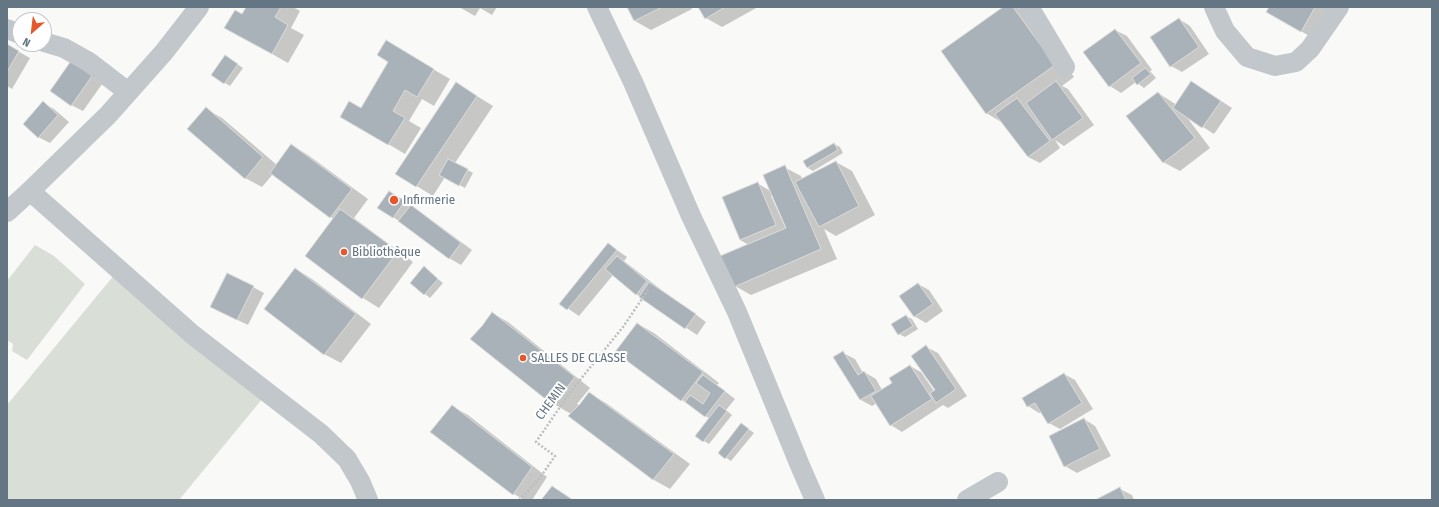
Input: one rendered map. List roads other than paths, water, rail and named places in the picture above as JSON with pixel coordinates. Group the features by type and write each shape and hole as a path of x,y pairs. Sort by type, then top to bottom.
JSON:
{"street":[{"path":"199,7 164,52 108,115 15,201 193,334 321,434 347,459 360,481 368,500"},
{"path":"597,7 633,82 691,216 737,312 815,500"},
{"path":"1029,7 1065,67"},
{"path":"1214,7 1225,31 1247,57 1274,66 1296,62 1306,53 1339,7"},
{"path":"52,44 64,48 89,62 128,92"},
{"path":"967,500 998,482"}],"place":[{"name":"Infirmerie","path":"394,200"},
{"name":"Bibliothèque","path":"344,252"},
{"name":"SALLES DE CLASSE","path":"523,358"}]}
